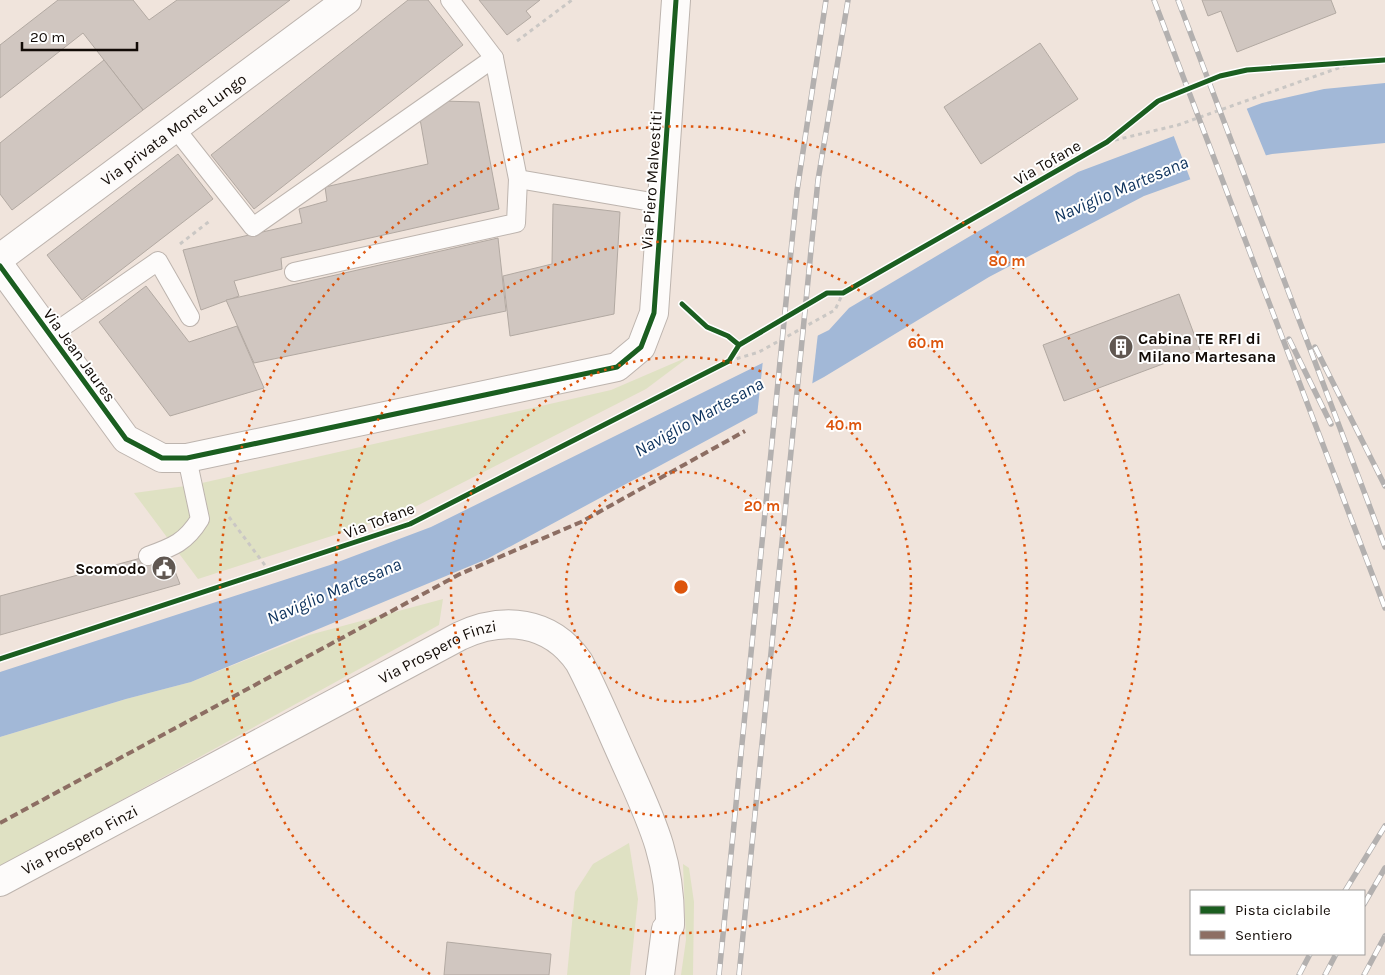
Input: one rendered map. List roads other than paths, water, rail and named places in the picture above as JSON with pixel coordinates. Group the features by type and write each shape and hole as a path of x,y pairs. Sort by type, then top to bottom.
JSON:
{"street":[{"name":"Via privata Monte Lungo","path":"0,258 347,0"},
{"name":"Via Piero Malvestiti","path":"187,458 617,367 633,356 641,347 654,313 676,0"},
{"name":"Via Jean Jaures","path":"0,266 126,440 162,458 187,458"},
{"name":"Via Prospero Finzi","path":"0,882 474,630 504,623 535,628 563,644 574,654 586,674 656,833 668,875 670,925 666,929 660,975"}],"lane":[{"path":"294,272 516,223 518,179 494,58 450,0"},
{"path":"175,128 253,227 494,58"},
{"path":"518,179 662,204"},
{"path":"51,335 158,261 190,317"},
{"path":"148,556 173,546 190,535 200,519 187,458"}],"water":[{"name":"Naviglio Martesana","path":"1385,83 1385,143 1272,154 1241,161 1144,196 989,277 824,377 487,559 191,682 126,699 0,737 0,672 330,565 431,527 829,330 849,308 1078,172 1262,103 1324,89"}],"railway":[{"path":"719,975 797,191 826,0"},
{"path":"739,975 818,180 848,0"},
{"path":"1154,0 1385,608"},
{"path":"1178,0 1385,547"},
{"path":"1289,339 1331,424"},
{"path":"1315,347 1385,486"},
{"path":"1346,890 1385,826"},
{"path":"1365,902 1385,868"},
{"path":"1364,975 1385,936"},
{"path":"1299,975 1309,955"},
{"path":"1325,975 1335,955"}],"place":[{"name":"Cabina TE RFI di Milano Martesana","path":"1121,347"},
{"name":"Scomodo","path":"164,568"}]}
